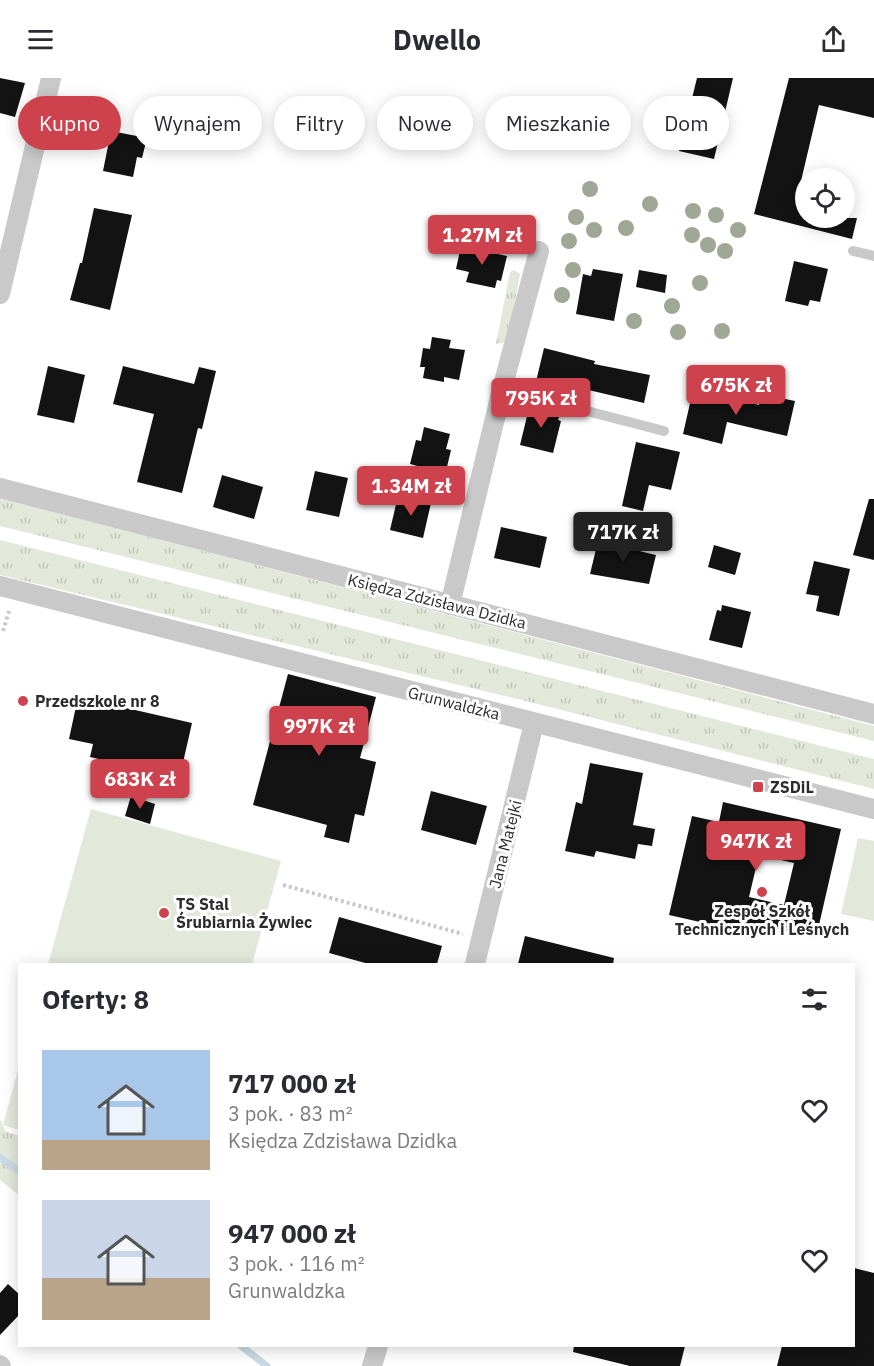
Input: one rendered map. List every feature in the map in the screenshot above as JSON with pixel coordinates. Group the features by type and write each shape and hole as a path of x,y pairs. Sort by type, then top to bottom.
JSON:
{"street":[{"path":"0,294 51,78"},
{"path":"450,605 502,389 539,251"},
{"name":"Księdza Zdzisława Dzidka","path":"0,488 874,714"},
{"name":"Grunwaldzka","path":"0,586 874,809"},
{"name":"Jana Matejki","path":"475,963 534,723"},
{"path":"372,1366 378,1347"}],"lane":[{"path":"853,251 874,256"},
{"path":"502,389 664,431"}],"path":[{"path":"283,885 481,939"}],"green space":[{"path":"514,270 520,274 507,342 496,344 510,272"},
{"path":"0,498 874,726 874,741 0,526"},
{"path":"0,540 874,759 874,789 522,700 0,575"},
{"name":"TS Stal Śrubiarnia Żywiec","path":"91,809 281,861 252,963 48,963"},
{"path":"858,838 874,841 874,921 841,914"},
{"path":"18,1070 18,1129 3,1125"},
{"path":"0,1119 5,1131 18,1136 18,1194 0,1180"}],"building":[{"path":"0,78 25,83 21,96 18,96 15,117 0,113"},
{"path":"697,78 733,78 729,96 693,96"},
{"path":"789,78 874,78 874,118 819,105 804,168 795,168 795,224 754,214"},
{"path":"121,133 133,135 133,150 144,150 142,158 137,157 133,177 103,171 107,150 121,150"},
{"path":"679,150 716,150 714,159"},
{"path":"94,208 132,215 110,310 70,300 80,263 82,263"},
{"path":"809,228 855,228 852,239"},
{"path":"461,246 507,256 501,281 497,280 495,288 466,282 469,272 456,269"},
{"path":"794,261 828,269 820,302 810,300 808,306 785,301"},
{"path":"593,269 623,274 614,321 576,314 583,274 591,276"},
{"path":"639,270 667,275 665,293 636,287"},
{"path":"432,337 451,340 449,348 465,350 459,380 444,377 444,382 423,378 425,367 420,367 423,348 430,349"},
{"path":"544,348 595,361 594,364 650,375 644,403 567,385 564,397 534,390"},
{"path":"48,366 85,375 74,423 37,415"},
{"path":"123,366 194,384 199,367 216,371 202,429 198,428 182,493 137,482 154,414 113,404"},
{"path":"693,390 759,405 761,394 795,401 787,436 727,422 722,444 683,434"},
{"path":"530,404 561,412 553,453 520,445"},
{"path":"424,427 450,434 446,449 451,450 447,467 442,466 440,472 410,464 416,440 421,441"},
{"path":"636,442 680,452 671,490 649,485 643,511 622,506"},
{"path":"315,471 348,478 339,517 306,510"},
{"path":"222,475 263,487 254,519 213,507"},
{"path":"398,496 431,503 423,538 390,530"},
{"path":"869,499 874,499 874,560 853,555"},
{"path":"501,527 547,537 540,568 494,558"},
{"path":"598,541 656,555 649,584 590,574"},
{"path":"714,545 741,553 735,575 708,567"},
{"path":"814,561 850,569 839,616 816,611 819,596 806,594"},
{"path":"722,605 751,612 742,648 709,640 717,610 721,611"},
{"path":"288,674 376,697 360,758 376,762 364,816 355,814 349,843 324,837 327,825 253,805"},
{"path":"78,697 192,723 182,767 155,760 149,763 117,759 116,763 90,757 93,744 69,739"},
{"path":"590,763 643,773 633,825 655,829 652,846 638,844 635,859 596,851 594,857 565,851 576,802 582,804"},
{"path":"431,791 487,806 476,845 421,830"},
{"path":"131,796 155,804 150,824 125,816"},
{"path":"723,802 841,829 816,938 755,924 753,934 669,915 692,816 719,822","holes":["759,855 794,863 784,905 749,897"]},
{"path":"339,917 442,946 437,963 365,963 329,953"},
{"path":"525,936 614,958 613,963 518,963"},
{"path":"855,1268 874,1273 874,1366 777,1366 782,1347 855,1347"},
{"path":"8,1284 18,1293 18,1316 0,1335 0,1293"},
{"path":"574,1347 685,1347 680,1366 630,1366 573,1352"}],"waterway":[{"path":"0,1157 18,1170"},
{"path":"242,1347 267,1366"}],"place":[{"name":"Przedszkole nr 8","path":"23,701"},
{"name":"ZSDiL","path":"758,787"},
{"name":"Zespół Szkół Technicznych i Leśnych","path":"762,892"},
{"name":"TS Stal Śrubiarnia Żywiec","path":"164,913"}]}
